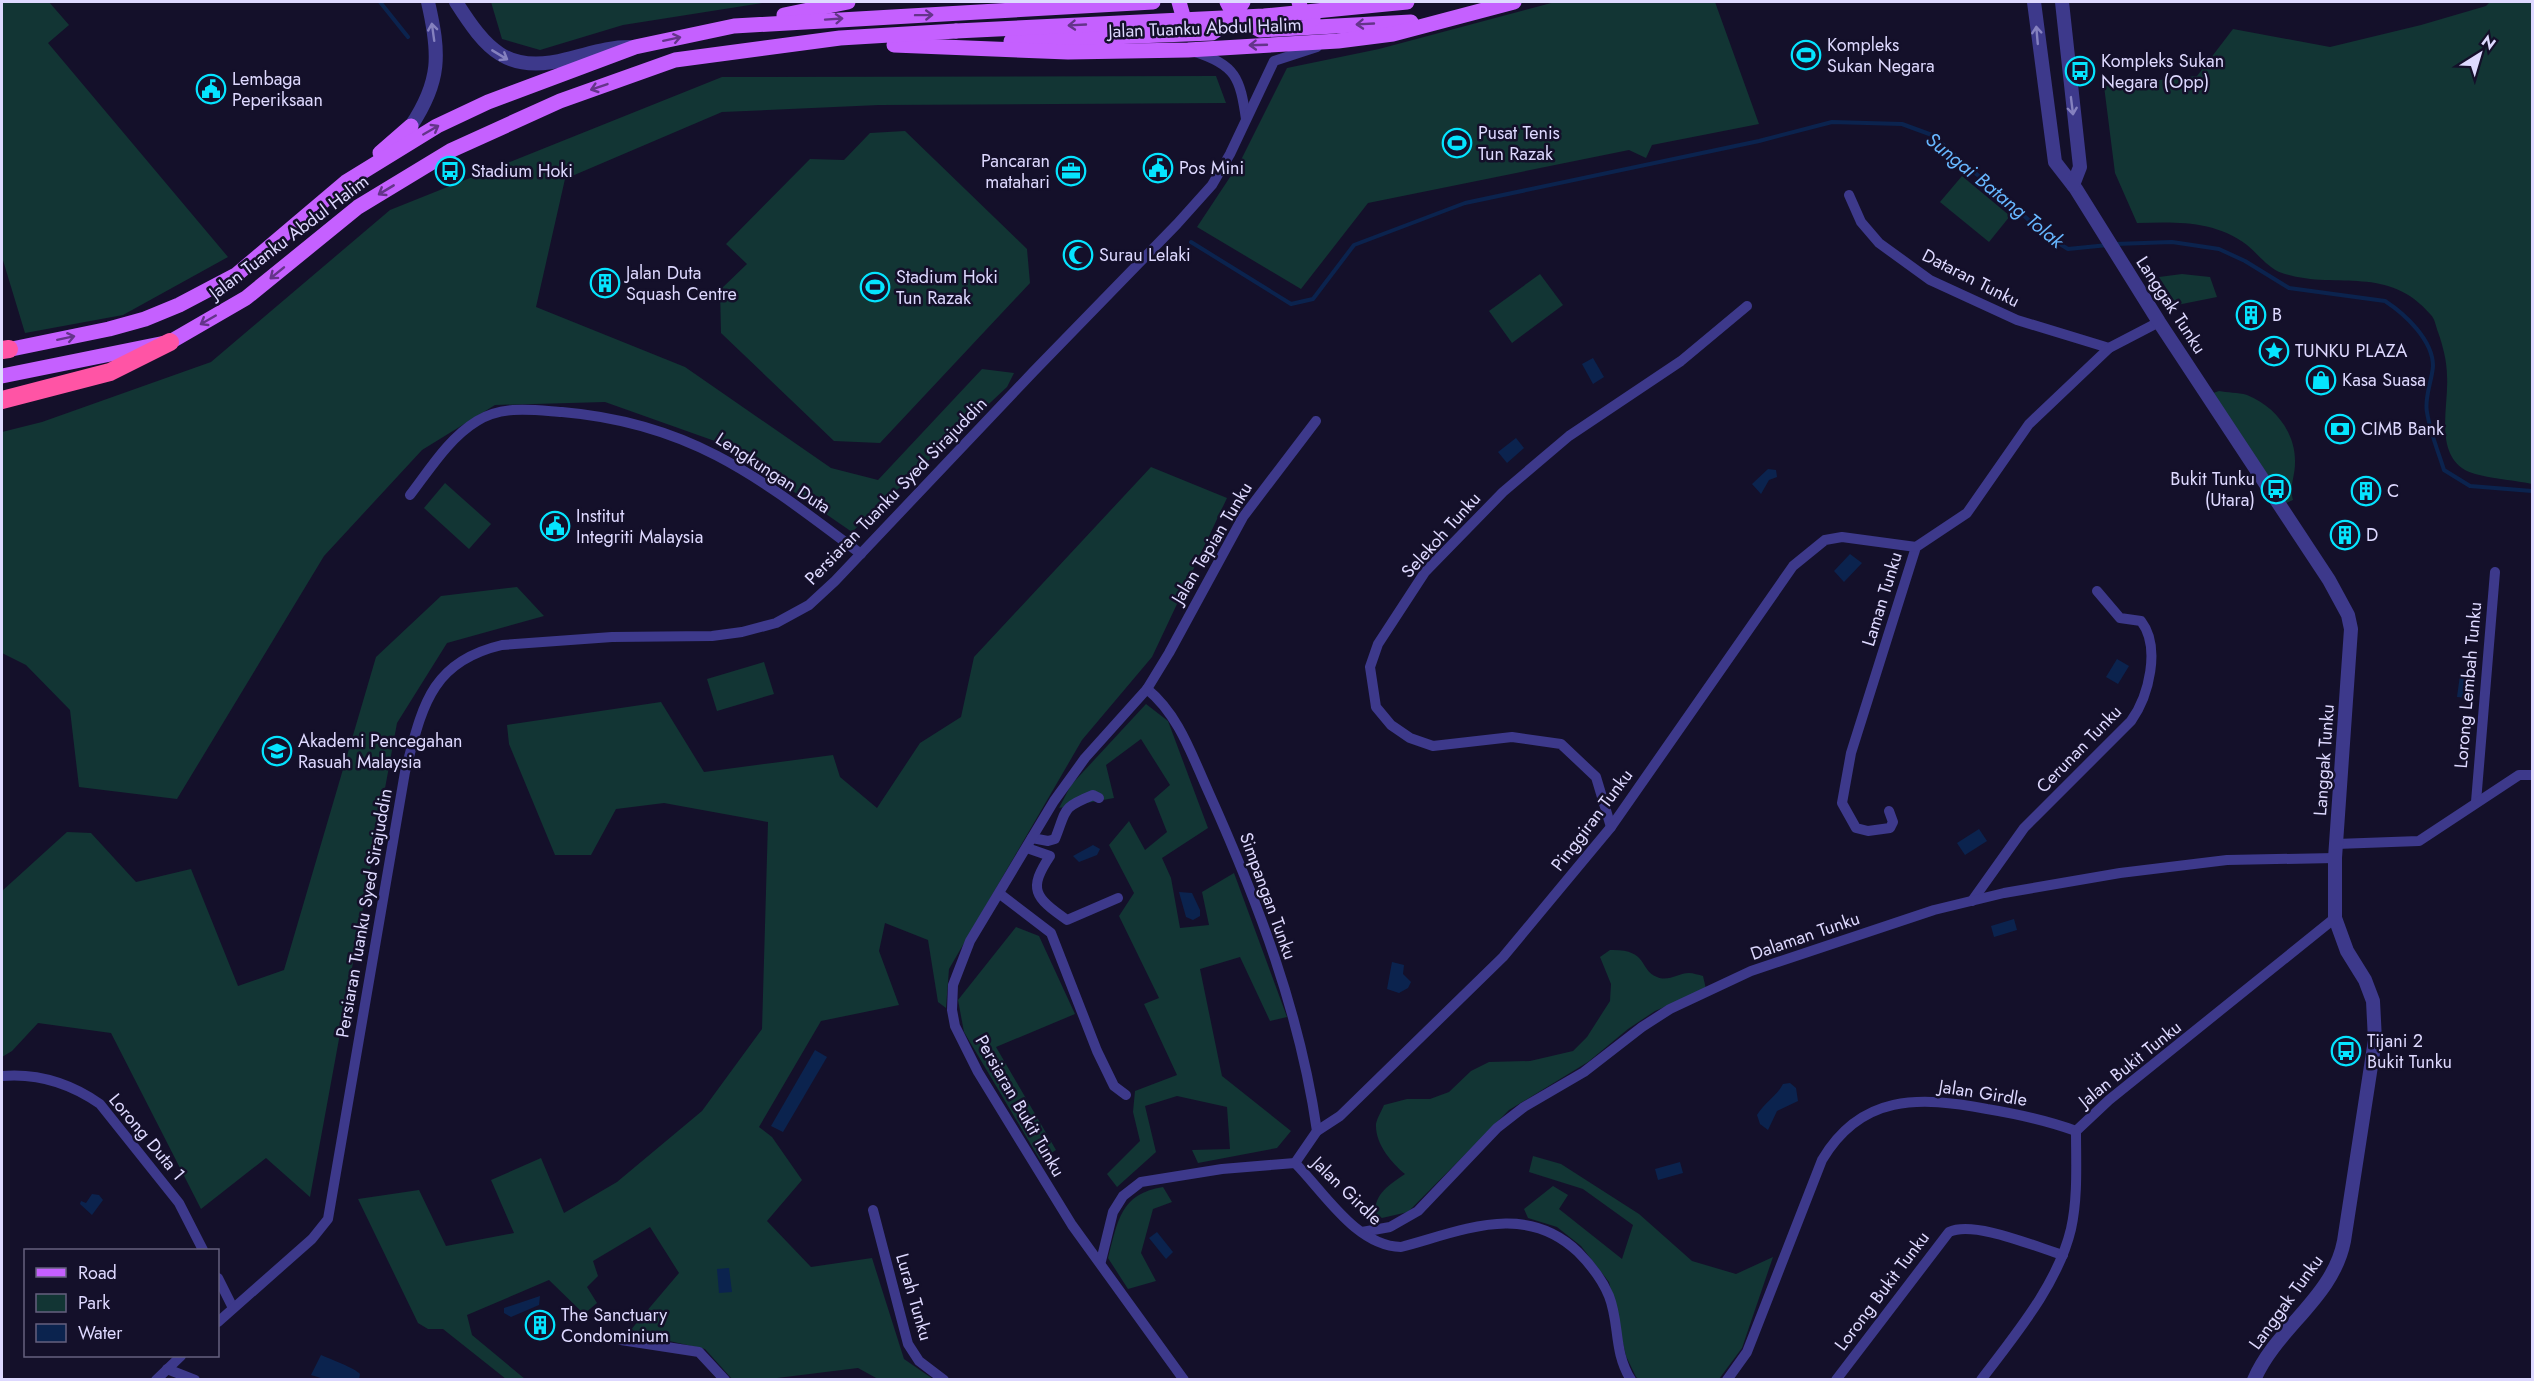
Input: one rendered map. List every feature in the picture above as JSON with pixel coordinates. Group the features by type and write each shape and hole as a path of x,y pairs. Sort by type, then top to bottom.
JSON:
{"highway":[{"path":"2,400 110,372 170,342"}],"main road":[{"path":"734,26 848,2"},
{"name":"Jalan Tuanku Abdul Halim","path":"4,350 109,329 145,319 180,305 236,275 346,182 437,126 635,47 734,26 1153,2"},
{"path":"1159,37 1180,23 1183,16 1179,2"},
{"path":"1230,8 1243,2"},
{"path":"1299,2 1306,15 1337,34"},
{"name":"Jalan Tuanku Abdul Halim","path":"2,376 170,342 246,298 358,207 452,150 560,101 675,60 757,47 840,38 1264,16 1407,2"},
{"name":"Jalan Tuanku Abdul Halim","path":"894,45 1068,52 1188,50 1337,34 1393,34 1514,2"},
{"path":"757,47 1159,37 1212,33 1230,21 1230,8"},
{"path":"1230,8 1260,30 1337,34"},
{"path":"346,182 411,126"}],"street":[{"path":"411,126 427,102 436,69 428,2"},
{"name":"Langgak Tunku","path":"2034,2 2055,162 2073,185 2159,322 2329,580 2348,615 2350,646 2336,851 2335,918 2347,951 2369,989 2375,1013 2372,1070 2344,1241 2332,1275 2275,1346 2254,1380"},
{"path":"2062,2 2080,167 2073,185"},
{"path":"460,5 487,45 514,62 542,63 610,47 635,47"},
{"name":"Persiaran Tuanku Syed Sirajuddin","path":"219,1321 312,1239 328,1219 405,772 420,717 438,681 466,659 502,645 612,637 712,636 776,623 809,605 861,554 1212,185 1230,154 1274,61 1337,34"},
{"path":"1188,50 1215,59 1233,73 1242,87 1246,119"},
{"name":"Dataran Tunku","path":"1849,195 1861,222 1879,243 1930,280 2017,321 2109,348"},
{"name":"Selekoh Tunku","path":"1611,827 1596,777 1561,744 1512,737 1433,746 1410,738 1391,725 1376,707 1370,667 1378,644 1425,572 1503,492 1569,436 1681,362 1747,306"},
{"name":"Laman Tunku","path":"1889,811 1893,822 1890,828 1868,831 1856,828 1842,803 1851,753 1916,547 1967,513 2029,424 2109,348 2159,322"},
{"name":"Lengkungan Duta","path":"410,495 447,447 477,421 501,411 528,409 584,414 645,425 686,439 724,457 791,501 861,554"},
{"name":"Jalan Tepian Tunku","path":"1147,689 1169,654 1243,517 1316,421"},
{"name":"Pinggiran Tunku","path":"1295,1162 1317,1131 1340,1116 1503,957 1611,827 1793,566 1825,540 1842,537 1916,547"},
{"name":"Lorong Lembah Tunku","path":"2476,802 2495,572"},
{"name":"Cerunan Tunku","path":"1972,901 2024,828 2131,721 2141,706 2148,686 2148,630 2140,621 2120,618 2097,591"},
{"name":"Persiaran Bukit Tunku","path":"1147,689 1085,758 1054,801 970,941 956,974 951,995 955,1026 978,1072 1072,1225 1101,1261 1184,1380"},
{"name":"Simpangan Tunku","path":"1147,689 1161,700 1178,725 1250,884 1296,1026 1313,1096 1317,1131"},
{"name":"Dalaman Tunku","path":"1362,1232 1390,1227 1418,1210 1497,1128 1524,1107 1584,1072 1670,1009 1751,971 1934,910 1972,901 2120,873 2227,860 2419,842 2519,775 2532,775"},
{"path":"1099,798 1093,795 1070,804 1064,813 1050,856 1036,877 1036,884 1040,897 1067,920 1118,898"},
{"path":"1032,838 1048,841 1055,839"},
{"path":"1027,848 1050,856"},
{"path":"1000,894 1051,933 1097,1051 1114,1086 1126,1095"},
{"name":"Jalan Bukit Tunku","path":"1981,1380 2044,1291 2062,1255 2071,1228 2076,1175 2076,1131 2109,1100 2335,918"},
{"name":"Lorong Duta 1","path":"2,1076 26,1074 53,1080 86,1094 100,1104 179,1203 203,1249"},
{"name":"Jalan Girdle","path":"1727,1380 1747,1352 1822,1160 1832,1144 1850,1125 1864,1115 1890,1104 1911,1101 1946,1101 2030,1117 2076,1131"},
{"name":"Jalan Girdle","path":"1101,1261 1113,1212 1123,1196 1141,1182 1221,1169 1295,1162 1362,1232 1382,1245 1401,1247 1485,1224 1516,1222 1544,1228 1569,1243 1592,1266 1610,1298 1621,1364 1631,1380"},
{"name":"Lurah Tunku","path":"873,1210 908,1344 919,1361 944,1380"},
{"name":"Lorong Bukit Tunku","path":"1836,1380 1949,1232 1967,1228 2062,1255"},
{"path":"219,1280 233,1308"},
{"path":"621,1340 699,1352 725,1380"},
{"path":"156,1380 181,1357"},
{"path":"167,1369 195,1380"}],"green space":[{"path":"2,2 49,2 69,25 48,43 228,257 123,315 25,333 2,257"},
{"path":"491,2 768,2 623,25 540,50 502,39"},
{"name":"Pusat Tenis Tun Razak","path":"1555,2 1715,2 1759,124 1652,145 1646,158 1629,150 1368,203 1301,289 1197,227 1240,162 1287,68 1379,49"},
{"path":"2490,2 2532,2 2532,484 2471,473 2455,462 2446,440 2447,371 2443,348 2432,317 2414,299 2397,289 2379,284 2302,278 2282,273 2272,268 2247,245 2221,231 2208,227 2166,222 2137,223 2115,173 2104,86 2197,76 2233,29 2330,47 2421,25 2486,6"},
{"path":"1216,76 1226,103 879,105 722,112 565,179 536,307 685,367 831,468 878,480 982,369 1014,373 1007,387 852,532 726,445 605,402 495,405 422,450 324,556 177,799 79,787 70,710 26,665 2,653 2,432 42,422 211,362 390,210 722,77"},
{"name":"Stadium Hoki Tun Razak","path":"905,131 1027,249 1030,283 880,443 834,441 721,333 720,290 747,264 726,244 810,159 844,160 870,133"},
{"path":"1962,176 2010,216 1989,242 1940,202"},
{"path":"1540,274 1563,305 1512,343 1489,311"},
{"path":"2182,274 2210,277 2217,297 2177,305 2159,277"},
{"path":"2219,391 2247,395 2266,406 2282,422 2292,441 2294,452 2293,500 2286,503 2210,394"},
{"path":"1151,467 1227,498 1152,657 1082,740 949,969 946,1008 938,1002 928,940 885,923 879,951 899,1005 821,1021 759,1127 772,1137 802,1180 767,1221 811,1267 872,1258 904,1359 933,1379 878,1379 858,1368 769,1379 732,1379 705,1349 629,1332 679,1273 650,1227 593,1261 598,1276 587,1287 597,1303 584,1314 549,1280 467,1315 472,1335 525,1379 506,1379 443,1329 428,1329 418,1323 358,1199 419,1190 446,1246 514,1233 491,1180 541,1158 564,1213 617,1182 702,1111 762,1029 768,822 664,803 616,809 591,855 555,855 509,744 507,725 661,702 704,772 833,755 840,777 877,808 920,743 961,717 974,657"},
{"path":"445,483 491,524 469,549 424,508"},
{"path":"517,587 544,616 447,643 397,723 310,1197 266,1158 201,1209 111,1033 38,1023 12,1051 2,1057 2,891 67,832 91,833 136,882 191,869 238,986 284,970 376,657 441,596"},
{"path":"764,662 774,694 717,711 707,679"},
{"path":"1146,704 1168,721 1208,828 1162,858 1171,878 1180,928 1209,925 1202,892 1234,873 1287,1017 1270,1021 1240,957 1200,969 1222,1076 1291,1131 1277,1148 1198,1163 1192,1150 1230,1149 1227,1107 1177,1096 1145,1106 1156,1152 1117,1187 1107,1174 1140,1141 1133,1112 1135,1091 1177,1075 1144,1004 1159,998 1119,916 1134,893 1109,845 1129,821 1145,850 1167,832 1154,799 1170,785 1141,739 1106,765 1114,798 1059,808 1071,785"},
{"path":"1016,927 1039,936 1075,1014 996,1047 1056,1150 1040,1160 964,1032 958,1000"},
{"path":"1610,950 1637,956 1651,974 1657,977 1669,978 1689,973 1703,976 1706,989 1655,1011 1628,1029 1588,1062 1509,1110 1408,1212 1382,1218 1375,1213 1380,1195 1405,1174 1390,1159 1378,1139 1376,1124 1384,1105 1407,1099 1430,1099 1449,1092 1471,1071 1489,1062 1530,1061 1573,1051 1587,1037 1610,1001 1611,984 1600,957"},
{"path":"1533,1156 1561,1164 1639,1214 1692,1261 1736,1274 1773,1257 1742,1348 1719,1379 1640,1380 1636,1377 1626,1356 1609,1282 1581,1246 1557,1227 1528,1218 1524,1209 1553,1186 1568,1195 1559,1209 1622,1259 1633,1225 1583,1189 1529,1172"},
{"path":"1163,1187 1172,1202 1153,1209 1141,1253 1156,1281 1128,1289 1108,1258 1118,1221 1129,1203 1138,1196"}],"water":[{"path":"1593,358 1604,377 1593,384 1582,364"},
{"path":"1516,438 1524,448 1507,463 1498,452"},
{"path":"1768,469 1776,470 1777,477 1769,480 1761,494 1752,484"},
{"path":"1850,554 1862,563 1844,582 1834,571"},
{"path":"2117,659 2129,666 2118,684 2106,677"},
{"path":"2460,675 2472,677 2469,698 2457,697"},
{"path":"1979,829 1987,841 1965,855 1957,843"},
{"path":"1093,845 1100,849 1097,855 1079,862 1073,856"},
{"path":"1179,892 1192,893 1200,910 1200,916 1193,920 1186,917"},
{"path":"2014,919 2017,930 1994,937 1991,926"},
{"path":"1392,962 1404,965 1403,974 1411,982 1408,988 1399,993 1387,989"},
{"path":"815,1050 827,1057 783,1132 771,1126"},
{"path":"1790,1083 1796,1088 1798,1101 1777,1111 1768,1130 1760,1124 1757,1115 1783,1084"},
{"path":"1680,1162 1683,1173 1658,1180 1655,1169"},
{"path":"92,1194 99,1195 103,1200 92,1215 80,1204 81,1201 86,1203"},
{"path":"1157,1232 1173,1252 1166,1259 1149,1238"},
{"path":"729,1268 732,1292 719,1293 717,1269"},
{"path":"540,1296 539,1305 511,1317 504,1313 504,1308"},
{"path":"321,1355 348,1366 360,1374 359,1379 324,1379 311,1375"}],"waterway":[{"name":"Sungai Batang Tolak","path":"380,2 408,37"},
{"name":"Sungai Batang Tolak","path":"1191,242 1291,304 1313,299 1354,245 1465,203 1759,141 1832,122 1902,124 1932,135 2047,236 2068,249 2108,245"},
{"name":"Sungai Batang Tolak","path":"2115,244 2172,242 2219,249 2245,261 2289,288 2385,301 2409,320 2423,337 2432,356 2433,366 2426,407 2444,470 2470,486 2532,491"}],"place":[{"name":"Kompleks Sukan Negara","path":"1806,55"},
{"name":"Kompleks Sukan Negara (Opp)","path":"2080,71"},
{"name":"Lembaga Peperiksaan","path":"211,89"},
{"name":"Pusat Tenis Tun Razak","path":"1457,143"},
{"name":"Pos Mini","path":"1158,168"},
{"name":"Stadium Hoki","path":"450,171"},
{"name":"Pancaran matahari","path":"1071,171"},
{"name":"Surau Lelaki","path":"1078,255"},
{"name":"Jalan Duta Squash Centre","path":"605,283"},
{"name":"Stadium Hoki Tun Razak","path":"875,287"},
{"name":"B","path":"2251,315"},
{"name":"TUNKU PLAZA","path":"2274,351"},
{"name":"Kasa Suasa","path":"2321,380"},
{"name":"CIMB Bank","path":"2340,429"},
{"name":"Bukit Tunku (Utara)","path":"2276,489"},
{"name":"C","path":"2366,491"},
{"name":"Institut Integriti Malaysia","path":"555,526"},
{"name":"D","path":"2345,535"},
{"name":"Akademi Pencegahan Rasuah Malaysia","path":"277,751"},
{"name":"Tijani 2 Bukit Tunku","path":"2346,1051"},
{"name":"The Sanctuary Condominium","path":"540,1325"}]}
